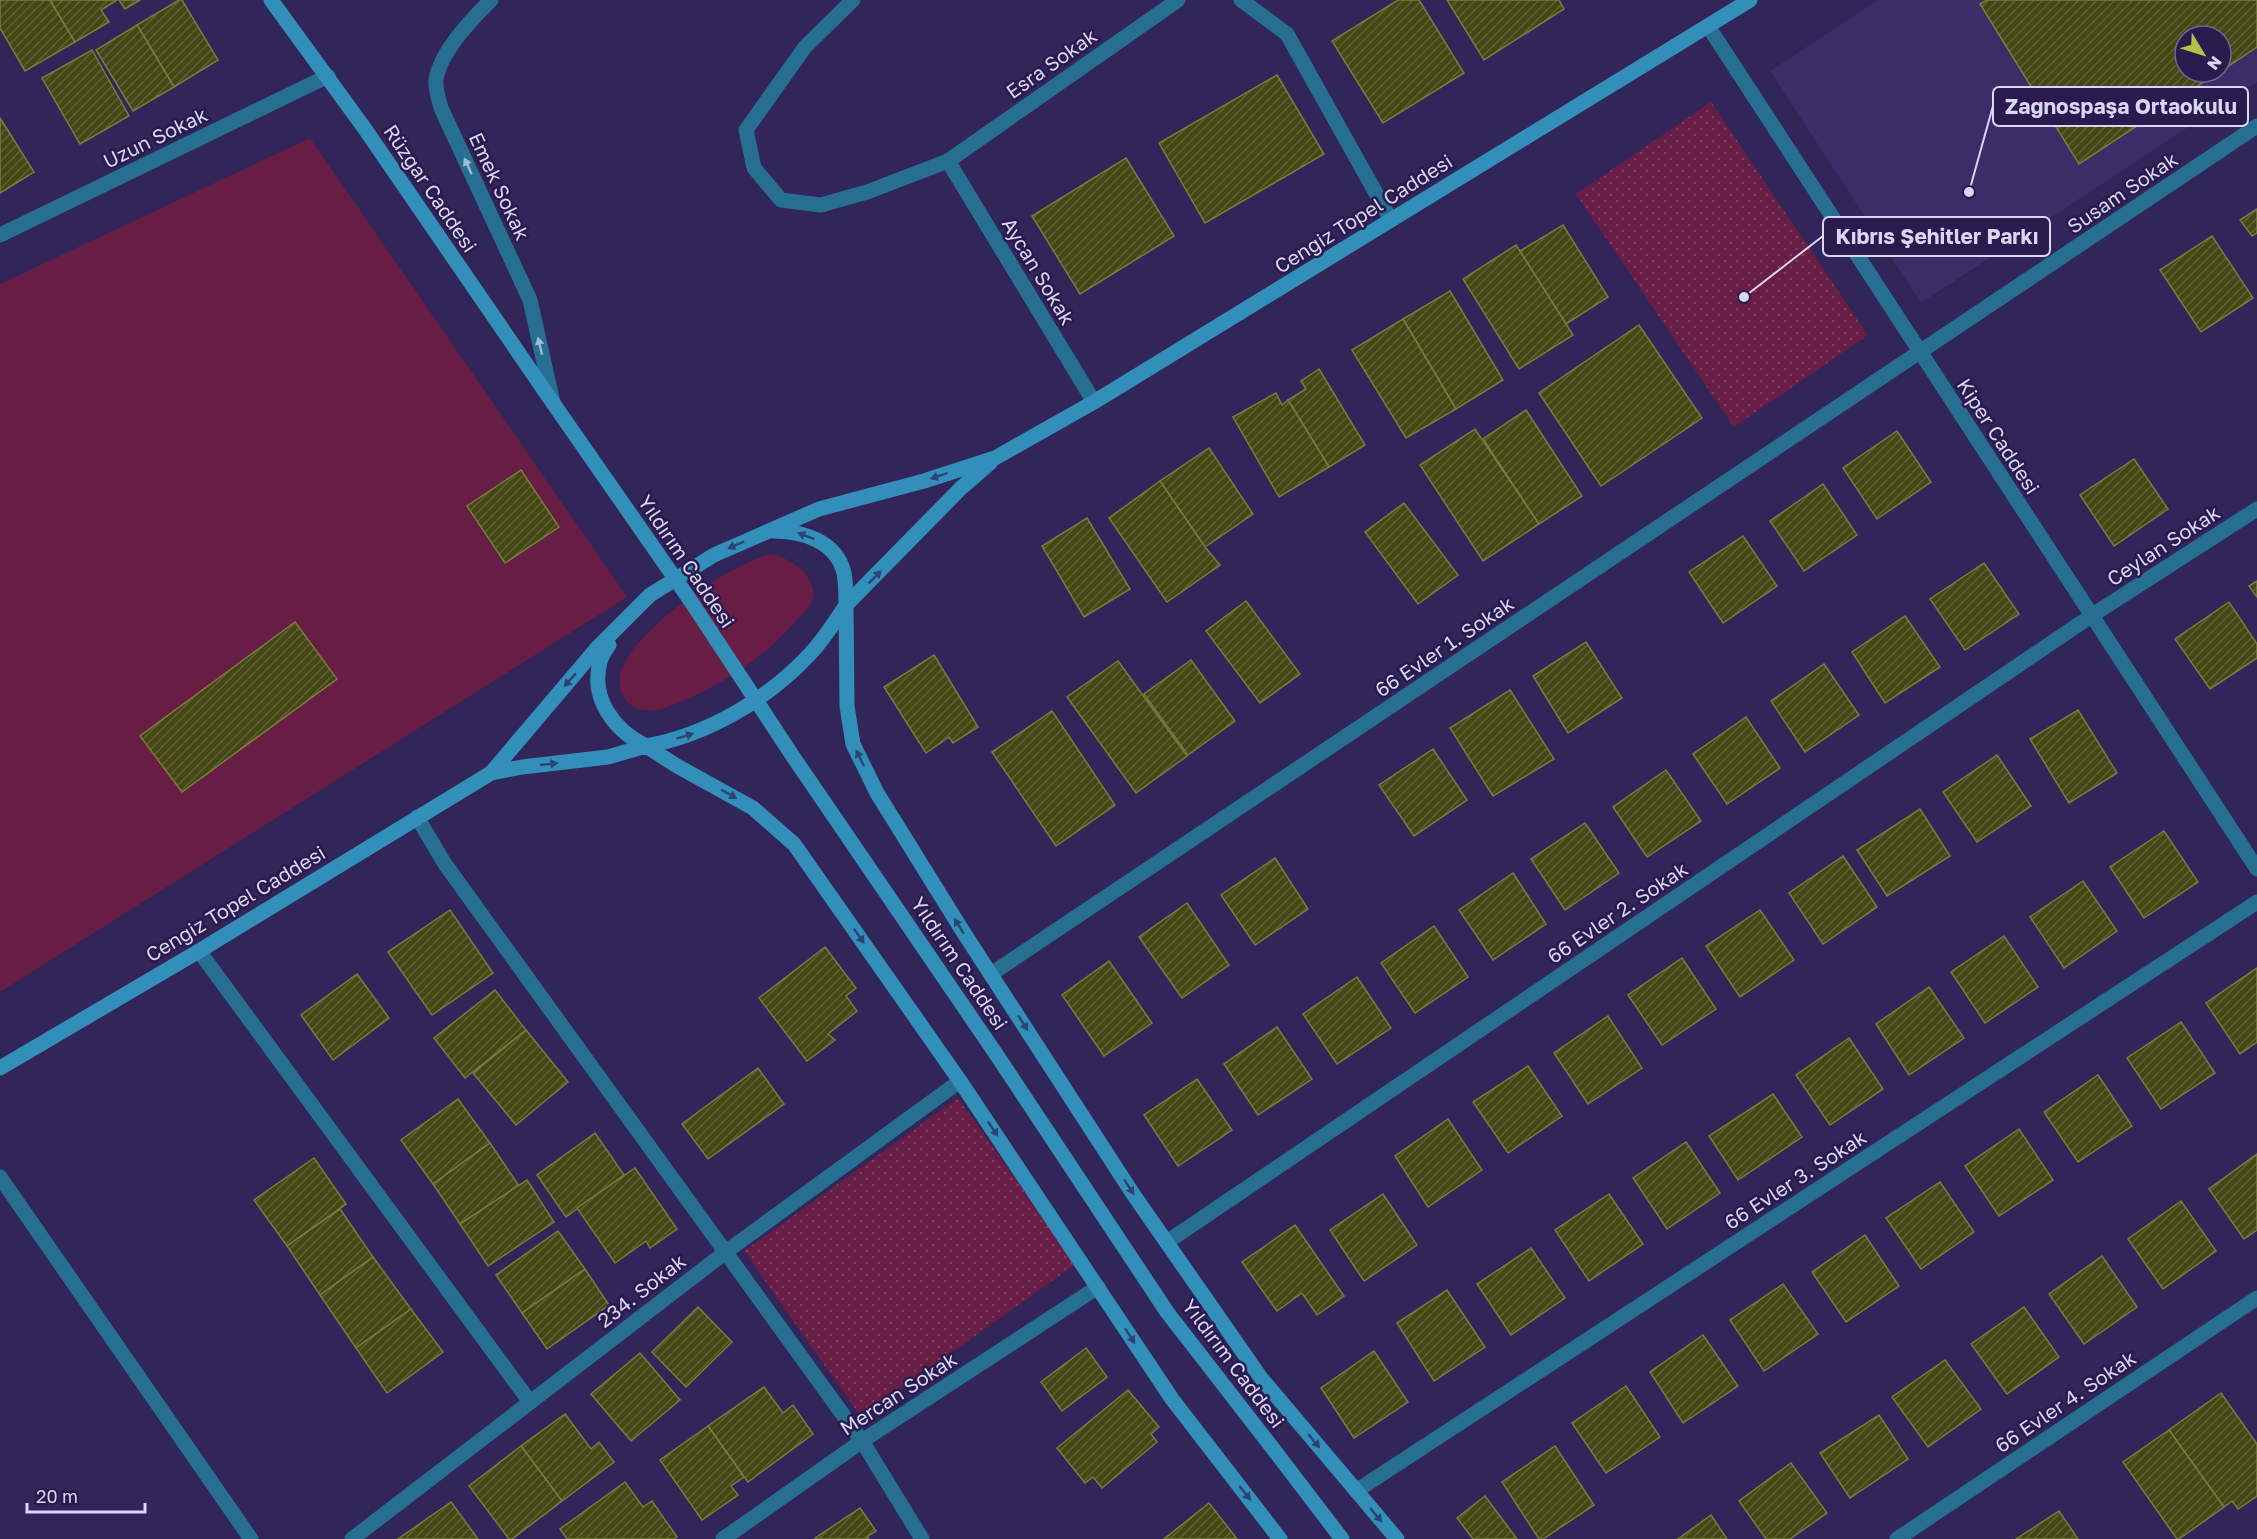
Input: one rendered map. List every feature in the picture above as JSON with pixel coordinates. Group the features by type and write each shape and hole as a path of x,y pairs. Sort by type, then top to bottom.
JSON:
{"main road":[{"name":"Rüzgar Caddesi","path":"271,0 328,76 553,403"},
{"name":"Cengiz Topel Caddesi","path":"995,458 1094,402 1750,0"},
{"name":"Yıldırım Caddesi","path":"553,403 690,600 1167,1312 1342,1539"},
{"path":"491,773 597,648 650,595 714,555 819,509 924,481 995,458"},
{"path":"491,773 608,757 695,733 775,687 811,653 846,605 961,488 995,458"},
{"path":"768,531 792,531 809,535 837,557 844,572 847,706 853,744 877,793 1133,1194 1261,1378 1397,1539"},
{"path":"619,627 600,661 598,684 603,706 615,722 634,740 753,808 794,844 960,1081 1172,1399 1280,1539"},
{"name":"Cengiz Topel Caddesi","path":"0,1068 199,951 491,773"}],"street":[{"name":"Emek Sokak","path":"490,0 448,50 436,81 441,108 530,300 553,403"},
{"name":"Esra Sokak","path":"853,0 805,47 746,129 754,168 781,200 821,205 867,192 948,161 1178,0"},
{"path":"1241,0 1287,34 1391,220"},
{"name":"Kiper Caddesi","path":"1708,26 2257,869"},
{"name":"Uzun Sokak","path":"0,235 328,76"},
{"name":"Susam Sokak","path":"1920,353 2257,126"},
{"name":"Aycan Sokak","path":"948,161 1094,402"},
{"name":"66 Evler 1. Sokak","path":"991,974 1920,353"},
{"name":"Ceylan Sokak","path":"2091,616 2257,509"},
{"name":"66 Evler 2. Sokak","path":"1167,1242 2091,616"},
{"path":"417,817 445,864 727,1251 862,1441 922,1539"},
{"name":"66 Evler 3. Sokak","path":"1356,1491 2257,902"},
{"path":"199,951 530,1402"},
{"name":"234. Sokak","path":"352,1539 727,1251 960,1081"},
{"path":"0,1177 251,1539"},
{"name":"Mercan Sokak","path":"723,1539 862,1441 1098,1287"},
{"name":"66 Evler 4. Sokak","path":"1897,1539 2257,1298"}],"shaded area":[{"path":"1878,0 2257,0 2257,82 1921,303 1770,71"},
{"path":"1711,102 1868,335 1734,427 1576,194"},
{"path":"310,138 627,597 0,992 0,284"},
{"path":"773,554 790,561 801,569 810,580 813,590 812,601 808,607 783,635 733,675 681,702 654,710 635,708 628,703 620,689 621,671 635,647 651,630 670,613 713,582 755,559"},
{"path":"958,1098 1076,1264 861,1417 744,1251"}],"building":[{"path":"50,0 75,42 25,71 0,28 0,1"},
{"path":"50,0 117,0 101,10 109,22 75,42"},
{"path":"119,0 140,0 125,9"},
{"path":"182,0 218,60 174,87 137,25"},
{"path":"1398,0 1419,0 1464,73 1383,123 1332,41"},
{"path":"1447,0 1559,0 1564,9 1484,60"},
{"path":"1987,0 2257,0 2257,47 2233,63 2233,24 2173,24 2173,84 2201,84 2079,164 1980,4"},
{"path":"137,25 174,87 133,111 96,50"},
{"path":"92,50 129,116 80,144 42,78"},
{"path":"1277,75 1324,154 1205,223 1159,143"},
{"path":"0,118 34,172 0,193"},
{"path":"1126,158 1174,236 1080,294 1032,216"},
{"path":"2257,209 2257,233 2252,236 2240,220"},
{"path":"1563,225 1608,297 1566,324 1520,251"},
{"path":"2212,236 2253,298 2201,332 2160,270"},
{"path":"1516,245 1573,335 1519,369 1463,279"},
{"path":"1450,291 1503,380 1456,409 1403,319"},
{"path":"1403,319 1456,409 1406,438 1352,350"},
{"path":"1639,325 1702,418 1601,486 1539,393"},
{"path":"1319,369 1365,445 1329,467 1288,400 1306,389 1301,381"},
{"path":"1276,393 1282,405 1288,400 1329,467 1279,497 1233,417"},
{"path":"1526,410 1582,496 1539,524 1483,439"},
{"path":"1475,429 1539,524 1483,561 1420,465"},
{"path":"1897,431 1931,482 1877,519 1843,468"},
{"path":"1209,448 1253,514 1205,547 1160,481"},
{"path":"2134,459 2168,509 2114,546 2080,495"},
{"path":"521,470 559,527 505,563 467,506"},
{"path":"1160,481 1220,565 1167,602 1109,518"},
{"path":"1823,484 1857,535 1804,571 1770,521"},
{"path":"1404,503 1458,575 1418,604 1365,532"},
{"path":"1087,518 1130,589 1084,617 1042,546"},
{"path":"1743,536 1777,586 1723,623 1689,572"},
{"path":"1984,563 2019,614 1965,650 1930,599"},
{"path":"2257,581 2257,597 2249,586"},
{"path":"1246,601 1300,674 1260,703 1206,631"},
{"path":"2229,602 2257,644 2257,658 2210,689 2175,639"},
{"path":"1905,616 1940,667 1885,703 1852,652"},
{"path":"295,622 337,679 182,792 140,736"},
{"path":"1586,642 1622,698 1568,733 1533,676"},
{"path":"934,655 978,727 953,743 949,737 926,753 884,687"},
{"path":"1191,660 1235,721 1188,755 1144,694"},
{"path":"1118,661 1187,756 1136,793 1067,697"},
{"path":"1824,664 1859,715 1805,752 1771,701"},
{"path":"1510,690 1554,759 1493,796 1450,728"},
{"path":"2078,710 2117,773 2069,803 2030,739"},
{"path":"1052,711 1115,805 1056,846 992,752"},
{"path":"1746,717 1780,768 1727,804 1693,754"},
{"path":"1433,749 1467,800 1414,836 1379,785"},
{"path":"1997,755 2031,806 1977,842 1943,792"},
{"path":"1666,770 1701,821 1647,857 1613,807"},
{"path":"1920,809 1950,856 1887,896 1857,850"},
{"path":"1585,823 1619,873 1565,910 1531,859"},
{"path":"2164,831 2198,882 2144,918 2110,867"},
{"path":"1843,856 1877,907 1823,944 1789,893"},
{"path":"1275,858 1308,909 1255,945 1221,895"},
{"path":"1513,873 1546,924 1493,960 1459,910"},
{"path":"2083,881 2117,931 2064,968 2030,917"},
{"path":"1187,903 1229,965 1182,998 1139,937"},
{"path":"450,910 493,973 432,1015 388,952"},
{"path":"1760,910 1794,960 1740,997 1706,946"},
{"path":"1434,926 1468,977 1415,1013 1381,963"},
{"path":"2004,936 2038,987 1985,1023 1951,972"},
{"path":"825,947 856,988 846,996 857,1011 828,1034 835,1040 807,1061 759,998"},
{"path":"1682,958 1716,1009 1662,1045 1628,995"},
{"path":"1109,961 1152,1023 1104,1056 1062,995"},
{"path":"2257,968 2257,1042 2240,1054 2206,1003"},
{"path":"357,974 389,1018 333,1060 301,1015"},
{"path":"1357,977 1391,1028 1337,1064 1303,1014"},
{"path":"1929,987 1964,1038 1909,1075 1876,1024"},
{"path":"495,990 526,1030 465,1078 434,1038"},
{"path":"1608,1016 1642,1068 1588,1104 1554,1053"},
{"path":"2181,1022 2215,1073 2161,1109 2127,1058"},
{"path":"1277,1027 1312,1079 1258,1115 1224,1064"},
{"path":"526,1030 568,1082 516,1125 473,1073"},
{"path":"1849,1038 1883,1089 1830,1125 1796,1075"},
{"path":"1528,1066 1562,1116 1508,1153 1473,1102"},
{"path":"758,1068 784,1104 708,1159 682,1124"},
{"path":"2098,1075 2132,1126 2078,1162 2044,1112"},
{"path":"1197,1079 1232,1130 1178,1166 1144,1115"},
{"path":"1773,1094 1802,1137 1738,1180 1709,1136"},
{"path":"458,1099 490,1143 433,1184 401,1140"},
{"path":"1448,1119 1482,1170 1428,1207 1395,1156"},
{"path":"2019,1129 2053,1180 1999,1216 1965,1166"},
{"path":"595,1133 624,1175 566,1217 537,1175"},
{"path":"1686,1142 1720,1193 1667,1229 1633,1178"},
{"path":"490,1143 519,1186 460,1224 433,1184"},
{"path":"2257,1154 2257,1230 2244,1239 2209,1189"},
{"path":"314,1158 346,1204 287,1246 254,1200"},
{"path":"635,1168 677,1229 650,1248 646,1241 615,1263 577,1208"},
{"path":"527,1180 554,1222 488,1266 460,1224"},
{"path":"1940,1182 1974,1232 1921,1269 1886,1218"},
{"path":"1383,1194 1417,1245 1364,1281 1330,1230"},
{"path":"1609,1194 1643,1244 1589,1281 1555,1230"},
{"path":"2181,1201 2216,1251 2163,1289 2128,1239"},
{"path":"340,1209 373,1257 320,1295 287,1246"},
{"path":"1295,1225 1344,1296 1317,1315 1302,1293 1277,1311 1242,1262"},
{"path":"558,1231 585,1269 522,1313 496,1275"},
{"path":"1865,1235 1899,1286 1846,1322 1812,1272"},
{"path":"1531,1248 1565,1298 1511,1335 1477,1284"},
{"path":"2102,1256 2137,1307 2084,1344 2049,1294"},
{"path":"373,1257 411,1309 356,1348 320,1295"},
{"path":"585,1269 609,1305 547,1349 522,1313"},
{"path":"1783,1284 1818,1334 1764,1371 1730,1320"},
{"path":"1447,1290 1485,1347 1434,1381 1397,1323"},
{"path":"698,1307 732,1342 686,1387 652,1352"},
{"path":"2024,1307 2059,1357 2007,1394 1971,1344"},
{"path":"411,1309 443,1352 387,1393 356,1348"},
{"path":"1703,1335 1738,1386 1683,1423 1650,1372"},
{"path":"1086,1348 1107,1377 1062,1411 1041,1382"},
{"path":"1374,1351 1408,1402 1354,1438 1321,1388"},
{"path":"640,1353 680,1400 631,1441 591,1394"},
{"path":"1945,1360 1981,1409 1928,1447 1892,1397"},
{"path":"1626,1386 1660,1437 1606,1473 1572,1423"},
{"path":"764,1387 783,1413 793,1405 813,1434 748,1482 708,1426"},
{"path":"1128,1390 1159,1427 1151,1434 1157,1442 1102,1488 1093,1477 1085,1483 1057,1448"},
{"path":"2221,1393 2257,1444 2257,1496 2238,1509 2232,1501 2224,1507 2169,1430"},
{"path":"565,1414 591,1449 599,1442 614,1462 562,1501 521,1446"},
{"path":"1879,1415 1908,1459 1850,1498 1820,1453"},
{"path":"708,1426 744,1477 731,1486 738,1495 702,1520 660,1460"},
{"path":"2169,1430 2224,1507 2179,1539 2123,1462"},
{"path":"521,1446 562,1501 509,1539 469,1486"},
{"path":"1555,1446 1594,1505 1543,1539 1539,1539 1502,1482"},
{"path":"1791,1463 1827,1513 1790,1539 1766,1539 1739,1501"},
{"path":"625,1482 643,1507 652,1501 677,1537 674,1539 567,1539 560,1529"},
{"path":"1485,1496 1517,1539 1473,1539 1457,1518"},
{"path":"451,1502 478,1539 398,1539"},
{"path":"1209,1503 1237,1539 1164,1539"},
{"path":"860,1508 876,1531 867,1537 869,1539 815,1538"},
{"path":"2059,1511 2078,1539 2016,1539"},
{"path":"1711,1515 1727,1539 1678,1539"}],"place":[{"name":"Zağnospaşa Ortaokulu","path":"1969,192"},
{"name":"Kıbrıs Şehitler Parkı","path":"1744,297"}]}
